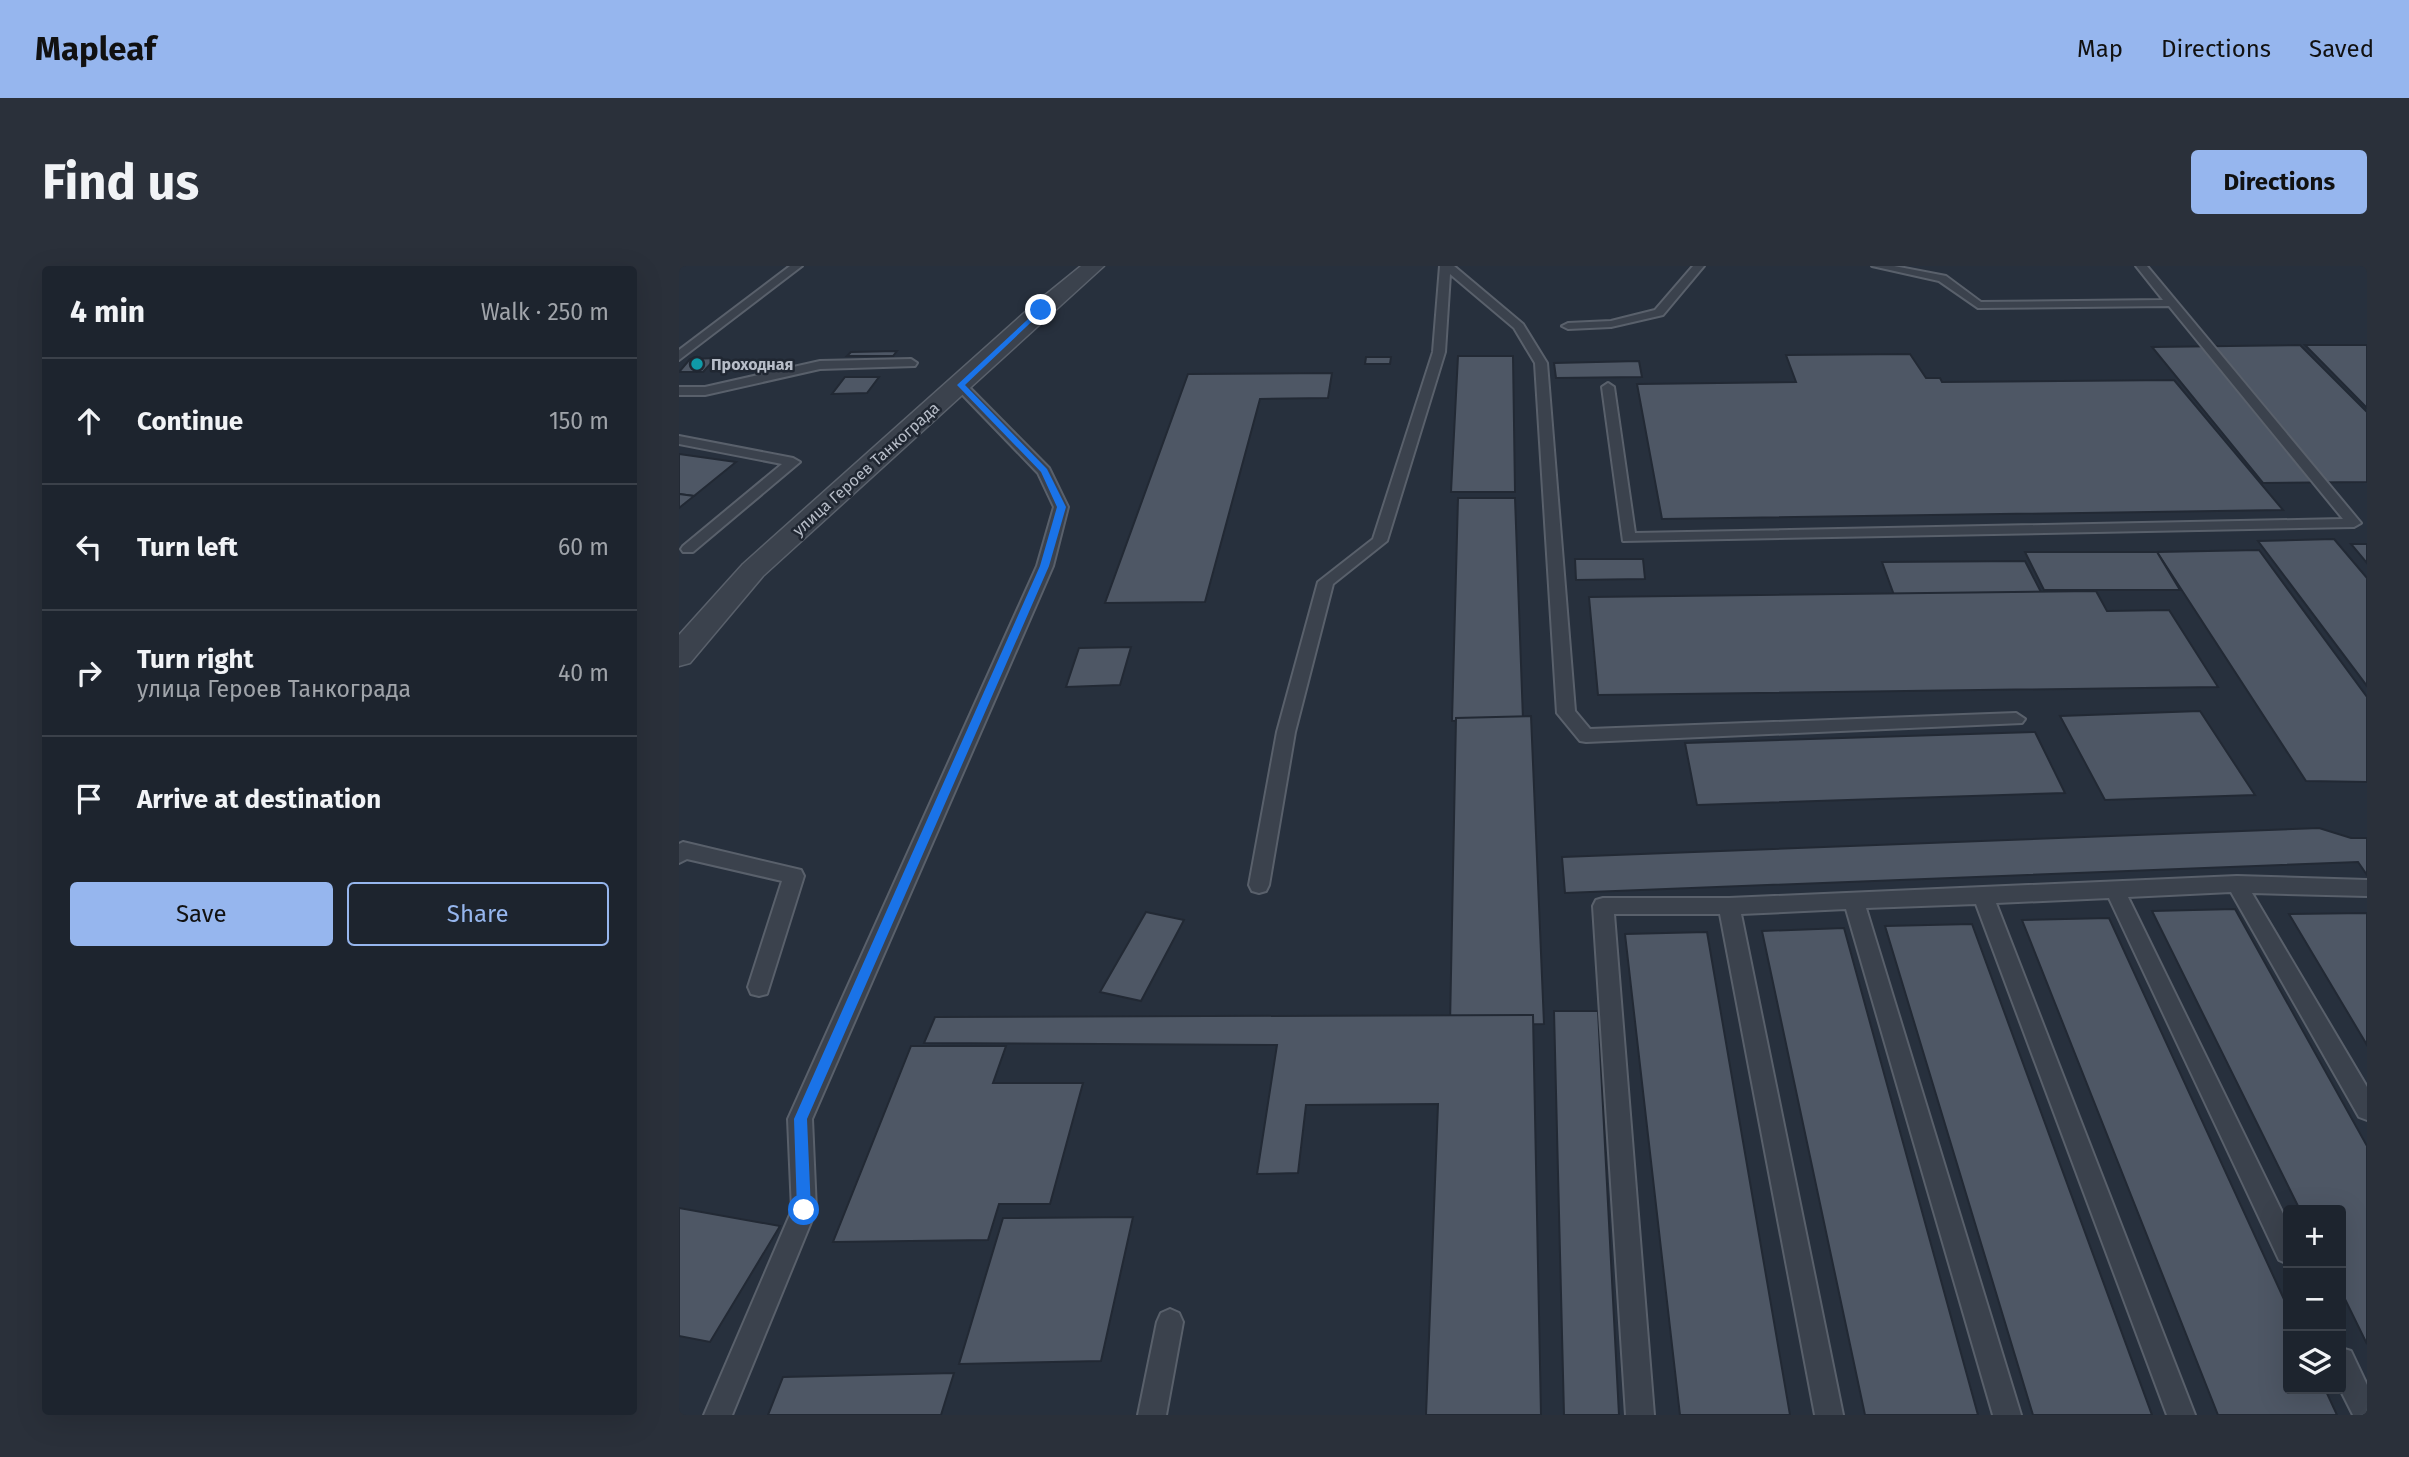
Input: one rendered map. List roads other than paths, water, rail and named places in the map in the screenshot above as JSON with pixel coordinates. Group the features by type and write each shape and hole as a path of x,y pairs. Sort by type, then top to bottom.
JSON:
{"street":[{"name":"улица Героев Танкограда","path":"679,654 753,570 1041,310 1094,266"}],"lane":[{"path":"679,356 797,266"},
{"path":"1446,266 1519,326 1541,363 1566,713 1586,736 2016,719"},
{"path":"1259,885 1286,732 1326,582 1380,541 1439,352 1446,266"},
{"path":"1567,326 1611,324 1659,313 1699,266"},
{"path":"1877,266 1943,278 1977,304 2170,303"},
{"path":"2141,266 2360,523"},
{"path":"679,391 705,391 820,365 911,363"},
{"path":"718,1415 804,1210 800,1119 1045,566 1062,507 1044,471 960,385"},
{"path":"1608,387 1628,538 2360,523"},
{"path":"679,440 793,462 688,549"},
{"path":"679,855 683,850 794,876 759,987"},
{"path":"1640,1415 1603,906 1729,906 2237,884 2367,888"},
{"path":"2237,884 2367,1109"},
{"path":"2115,890 2283,1241"},
{"path":"1983,895 2181,1415"},
{"path":"1854,901 2007,1415"},
{"path":"1729,906 1829,1415"},
{"path":"1152,1415 1170,1322"},
{"path":"2346,1371 2367,1415"}],"place":[{"name":"Проходная","path":"697,364"}]}
